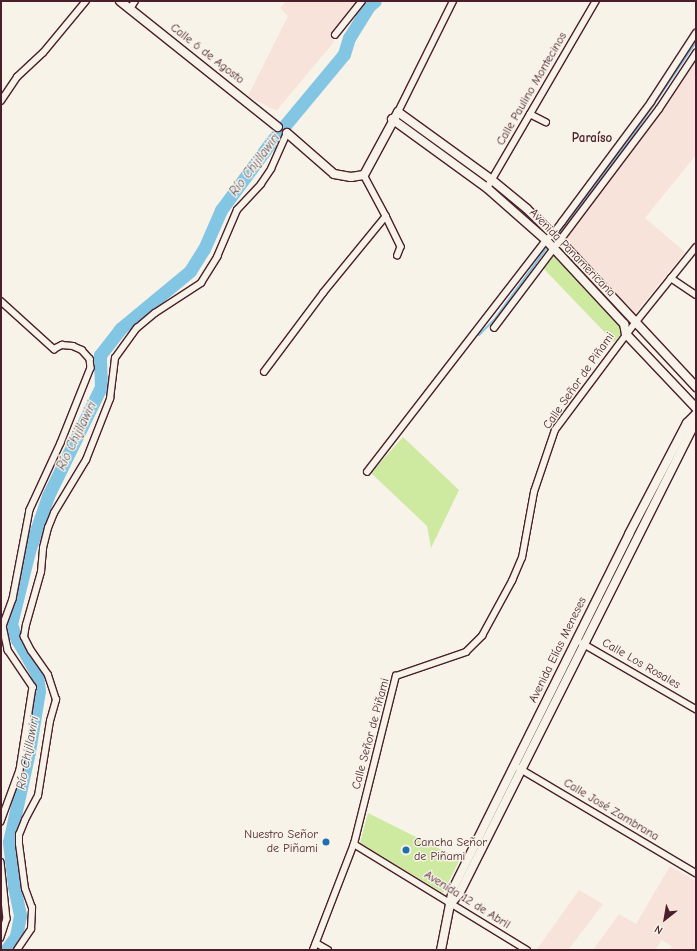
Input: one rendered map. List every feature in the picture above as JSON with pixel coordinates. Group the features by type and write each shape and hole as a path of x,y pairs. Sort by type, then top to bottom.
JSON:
{"main road":[{"name":"Calle 6 de Agosto","path":"120,1 278,127"},
{"path":"287,133 334,174 351,177 364,175 392,119 398,112"},
{"name":"Avenida Panamericana","path":"398,112 492,180 560,240 635,323 696,387"},
{"name":"Avenida Panamericana","path":"392,119 487,188 546,240 624,324 626,334 696,408"},
{"name":"Avenida Elías Meneses","path":"441,950 451,902 459,894 576,640 687,423 696,414"},
{"name":"Avenida Elías Meneses","path":"517,767 583,644 696,421"}],"street":[{"path":"1,101 17,77 43,53 86,1"},
{"path":"130,9 135,1"},
{"path":"335,35 362,1"},
{"path":"398,112 453,1"},
{"name":"Calle Paulino Montecinos","path":"487,188 596,1"},
{"path":"367,472 552,234 651,102 696,34"},
{"path":"494,328 659,109 696,53"},
{"path":"530,114 546,122"},
{"path":"17,950 31,929 32,908 25,889 19,844 20,835 25,820 38,796 50,721 56,700 48,675 31,651 24,637 26,624 41,572 43,548 48,528 54,513 86,460 110,399 115,358 137,328 149,318 201,284 229,231 237,210 261,184 272,169 287,133"},
{"path":"364,175 401,247 398,255"},
{"path":"264,372 323,293 386,216"},
{"name":"Calle Señor de Piñami","path":"313,950 354,844 396,676 466,652 482,636 512,581 522,558 534,492 555,430 626,334 696,247"},
{"path":"671,278 696,295"},
{"path":"1,301 54,349 62,346 73,346 82,350 90,359 92,368 61,443 30,510 14,592 2,625 8,650 33,687 20,770 1,822"},
{"name":"Calle Los Rosales","path":"576,640 696,708"},
{"name":"Calle José Zambrana","path":"517,767 696,873"},
{"name":"Avenida 12 de Abril","path":"354,844 451,902 527,950"},
{"path":"1,862 7,919 1,938"},
{"path":"316,943 328,950"}],"shaded area":[{"path":"286,1 357,1 331,36 334,42 277,110 272,109 248,96 288,16 280,8"},
{"path":"696,61 696,155 645,218 685,252 634,315 565,241"},
{"path":"670,866 696,881 696,950 669,950 672,946 662,940 655,950 593,950 619,914 636,924"},
{"path":"579,890 603,904 568,950 537,949"}],"green space":[{"path":"554,255 620,325 622,332 614,342 544,269"},
{"path":"403,437 459,490 431,548 427,526 371,473"},
{"path":"368,813 460,859 443,893 360,843"}],"waterway":[{"name":"Río Chijllawiri","path":"6,950 16,936 20,915 14,886 9,842 29,752 39,691 37,674 17,640 11,624 29,551 48,496 101,387 100,355 120,329 190,271 204,249 221,210 271,142 344,54 349,38 370,5 375,1"},
{"path":"559,233 634,134 696,42"},
{"path":"479,335 494,320 546,249"}],"place":[{"name":"Nuestro Señor de Piñami","path":"326,842"},
{"name":"Cancha Señor de Piñami","path":"406,850"}],"district":[{"name":"Paraíso","path":"592,138"}]}
